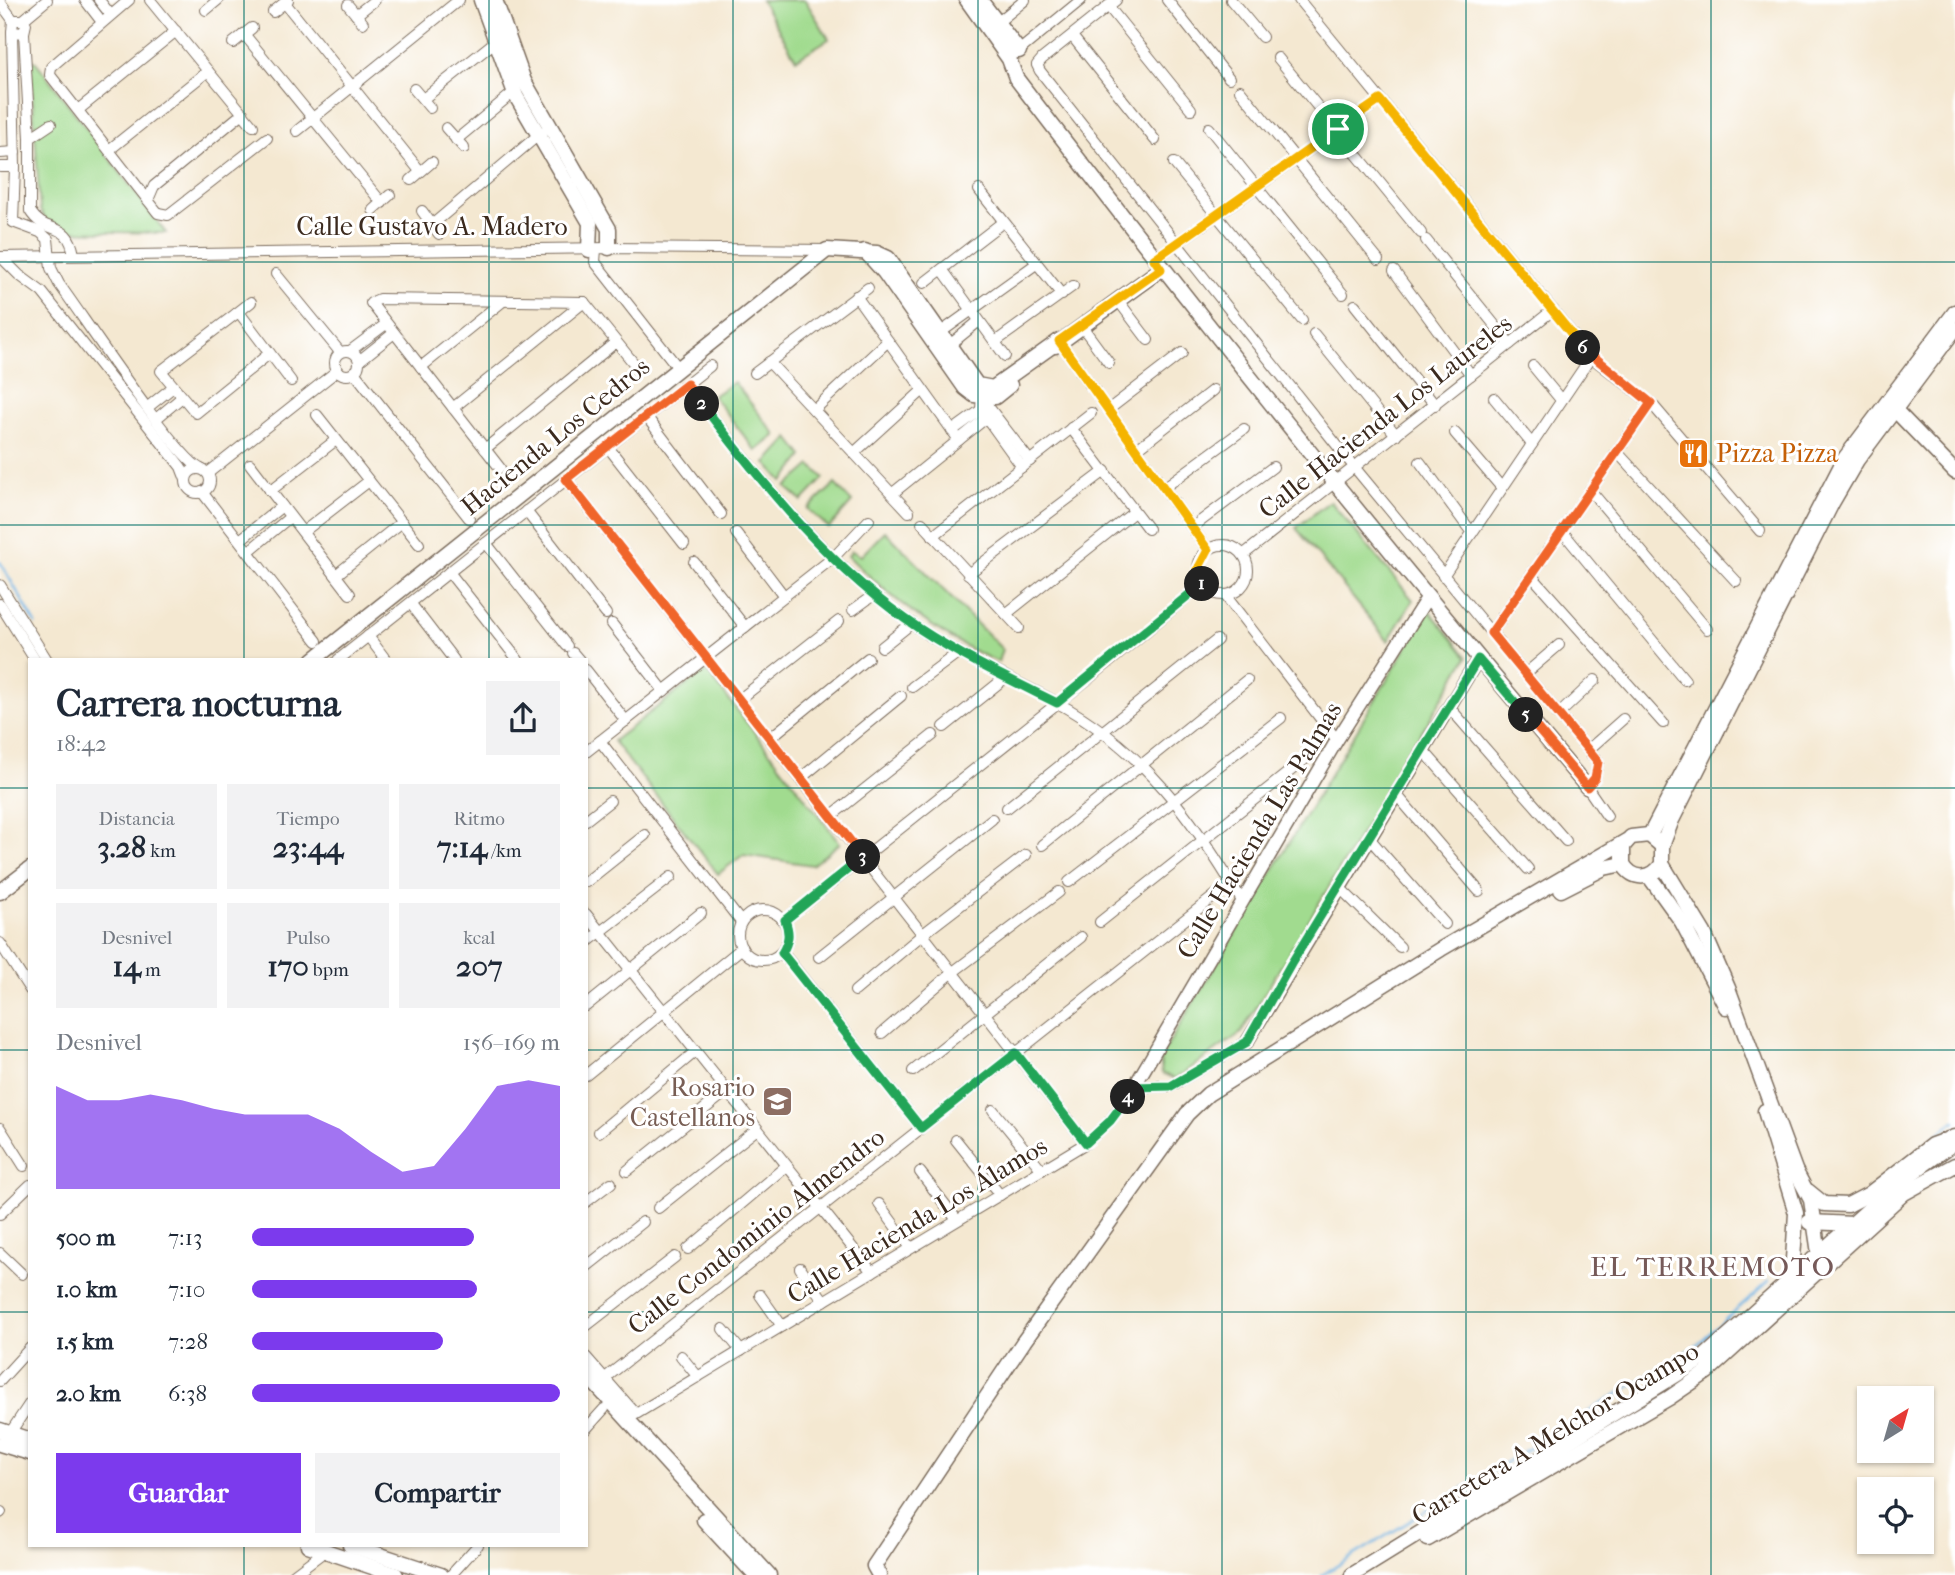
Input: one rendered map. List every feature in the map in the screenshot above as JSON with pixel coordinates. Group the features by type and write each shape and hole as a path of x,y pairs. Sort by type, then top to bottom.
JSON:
{"main road":[{"path":"481,0 514,92 545,131 610,229 598,249"},
{"path":"495,0 524,81 590,223 598,249"},
{"path":"967,0 1014,55"},
{"path":"980,0 997,23 1014,55 1016,78 1157,264 1427,598 1587,787"},
{"name":"Calle Gustavo A. Madero","path":"827,250 881,253 888,258 941,343"},
{"name":"Hacienda Los Cedros","path":"316,658 827,250"},
{"path":"941,343 971,380 983,403 993,388 1117,299 1157,264"},
{"path":"1650,835 1845,458 1955,312"},
{"path":"1707,1372 1727,1345 1820,1262 1811,1200 1802,1186 1728,988 1704,933 1662,864 1662,846 1672,820 1832,503 1857,460 1955,329"},
{"path":"1898,408 1955,462"},
{"path":"1898,408 1955,472"},
{"path":"1623,864 1604,868 1583,878 1444,954 1212,1098 1191,1118 924,1498 879,1575 874,1571 876,1561 919,1494 1024,1341 1187,1114 1208,1094 1441,949 1636,835 1650,835 1662,846"},
{"path":"1626,841 1621,852 1623,864 1631,874 1649,876 1662,864"},
{"path":"0,892 28,871"},
{"path":"1649,876 1705,961 1730,1015 1762,1100 1796,1213 1792,1275"},
{"path":"1802,1186 1824,1204 1848,1205 1869,1194 1932,1145 1955,1136"},
{"path":"1792,1275 1897,1184 1955,1142"},
{"name":"Carretera A Melchor Ocampo","path":"1367,1575 1669,1398 1707,1372 1904,1193 1955,1165"},
{"path":"1796,1213 1815,1224 1852,1225 1873,1211 1888,1208"},
{"name":"Carretera A Melchor Ocampo","path":"1352,1575 1702,1359 1792,1275"},
{"path":"588,1376 769,1575"},
{"path":"588,1391 755,1575"},
{"path":"3,1436 28,1440"},
{"path":"3,1436 28,1452"},
{"path":"314,1547 396,1575"},
{"path":"360,1547 441,1575"}],"street":[{"path":"18,20 47,0"},
{"path":"85,0 102,22"},
{"path":"99,0 110,14"},
{"path":"129,0 110,14 50,71 158,213 168,215 267,138"},
{"path":"150,0 253,127"},
{"path":"348,5 359,19 375,0"},
{"path":"297,131 459,0"},
{"path":"997,23 1025,0"},
{"path":"1014,55 1080,0"},
{"path":"1167,0 1229,78"},
{"path":"1231,0 1262,37"},
{"path":"1299,0 1591,357 1651,403 1760,531"},
{"path":"206,10 216,1"},
{"path":"273,12 286,1 420,171"},
{"path":"0,2 18,20 26,24 18,33 14,93 13,222 40,232 48,239 49,256 59,284 148,407 191,462 204,471 210,485 202,492"},
{"path":"1191,109 1112,3 1037,65 1175,244 1355,468 1598,762 1598,770 1587,787 1607,816"},
{"path":"78,110 176,31"},
{"path":"233,43 248,31 313,118 382,203"},
{"path":"18,33 27,93 30,211 41,224 66,232 71,239 74,255"},
{"path":"1072,36 1155,139"},
{"path":"423,99 496,41"},
{"path":"1278,58 1510,344"},
{"path":"109,150 208,71"},
{"path":"414,89 430,108"},
{"path":"1240,90 1298,158 1378,260"},
{"path":"446,128 460,144 514,92"},
{"path":"14,93 27,93"},
{"path":"1157,264 1175,244 1215,214 1380,100"},
{"path":"148,200 153,186 243,113"},
{"path":"30,138 51,124"},
{"path":"1209,128 1343,294"},
{"path":"433,224 545,131"},
{"path":"0,152 15,161 30,164"},
{"path":"0,167 15,161"},
{"path":"411,180 432,162"},
{"path":"1174,163 1302,320"},
{"path":"979,190 1062,295"},
{"path":"373,210 390,195"},
{"path":"13,211 30,211"},
{"path":"422,211 439,234"},
{"path":"924,283 1003,222"},
{"path":"598,249 595,262 679,369"},
{"name":"Calle Gustavo A. Madero","path":"1,257 598,249 827,250"},
{"path":"1,257 42,292 63,317 181,467 192,491 202,492 317,641"},
{"path":"941,343 970,310 1036,264"},
{"path":"942,269 1005,356"},
{"path":"1394,271 1471,375"},
{"path":"276,274 345,352 359,361"},
{"path":"995,342 1073,286"},
{"path":"755,373 868,288"},
{"path":"856,296 956,436"},
{"path":"500,468 371,303 379,299 584,302 636,366"},
{"path":"1117,299 1148,340"},
{"path":"421,367 503,300"},
{"path":"251,302 162,371 181,398 196,413 270,353"},
{"path":"453,408 584,302"},
{"path":"1355,305 1435,405"},
{"path":"63,317 76,307"},
{"name":"Calle Hacienda Los Laureles","path":"1243,555 1553,310"},
{"path":"238,314 292,381"},
{"path":"941,343 979,321"},
{"path":"354,372 345,374 338,370 335,361 386,324"},
{"path":"1081,325 1109,363"},
{"path":"354,372 359,361 394,333"},
{"path":"1314,334 1396,435"},
{"path":"814,410 888,341"},
{"path":"1059,341 1194,526 1208,550"},
{"path":"485,449 616,342"},
{"path":"1108,410 1182,353"},
{"path":"1443,576 1591,357"},
{"path":"769,362 909,512"},
{"path":"340,658 710,366"},
{"path":"1533,366 1562,400"},
{"path":"186,481 191,471 204,471 338,370"},
{"path":"354,372 469,518"},
{"path":"687,384 755,474 834,557 875,594 912,623 959,652 1004,678 1057,703 1100,731 1141,765 1176,799 1242,901"},
{"path":"148,407 173,387"},
{"path":"855,453 923,390"},
{"path":"1137,449 1213,390"},
{"path":"157,418 181,398"},
{"path":"1494,398 1532,444"},
{"path":"983,403 1026,464"},
{"path":"983,403 999,428"},
{"path":"893,493 956,436 983,403"},
{"path":"1491,633 1651,403"},
{"path":"933,536 1091,413"},
{"path":"317,415 419,544"},
{"path":"646,416 721,514"},
{"path":"1072,428 1147,529"},
{"path":"1165,487 1244,429"},
{"path":"1455,433 1502,488"},
{"path":"270,491 336,440"},
{"path":"608,447 684,544"},
{"path":"1617,452 1736,582"},
{"path":"1420,462 1472,533"},
{"path":"250,464 349,594"},
{"path":"1194,526 1273,467"},
{"path":"968,574 1105,471"},
{"path":"566,479 1086,1143"},
{"path":"303,532 369,481"},
{"path":"1590,490 1706,629"},
{"path":"240,540 282,506"},
{"path":"526,511 606,614"},
{"path":"1006,614 1134,512"},
{"path":"249,551 290,517"},
{"path":"588,750 834,557 869,520"},
{"path":"336,575 402,522"},
{"path":"922,523 1019,628"},
{"path":"1562,531 1685,680"},
{"path":"736,533 784,596"},
{"path":"486,543 573,653"},
{"path":"1227,545 1243,555 1247,577 1239,589 1225,595 1212,592 1202,584 1198,569 1208,550 1227,545"},
{"path":"694,562 746,627"},
{"path":"449,572 516,658"},
{"path":"1531,575 1663,723"},
{"path":"785,920 1202,584"},
{"path":"0,585 46,658"},
{"path":"853,611 875,594"},
{"path":"1225,595 1336,740"},
{"name":"Calle Hacienda Las Palmas","path":"1134,1087 1336,740 1427,598"},
{"path":"0,604 34,658"},
{"path":"411,604 452,658"},
{"path":"740,699 839,621"},
{"path":"882,647 912,623"},
{"path":"612,624 664,691"},
{"path":"368,636 384,658"},
{"path":"1007,808 1217,640"},
{"path":"1525,674 1559,645"},
{"path":"912,687 959,652"},
{"path":"771,738 868,658"},
{"path":"1134,1087 1171,1086 1247,1042 1478,659"},
{"path":"588,673 626,721"},
{"path":"944,727 1004,678"},
{"path":"1042,845 1247,680"},
{"path":"1558,715 1595,680"},
{"path":"801,778 901,696"},
{"path":"1449,707 1566,841"},
{"path":"1069,882 1281,718"},
{"path":"1588,750 1623,719"},
{"path":"831,816 933,735"},
{"path":"600,741 741,922"},
{"path":"1423,750 1528,869"},
{"path":"1100,922 1304,760"},
{"path":"1396,794 1479,891"},
{"path":"588,818 610,802"},
{"path":"819,957 992,819"},
{"path":"588,881 645,835"},
{"path":"1368,838 1445,924"},
{"path":"855,991 923,934 1026,855"},
{"path":"588,942 671,877"},
{"name":"Calle Condominio Almendro","path":"604,1379 1231,883"},
{"path":"1339,887 1400,947"},
{"path":"882,1033 953,972 1059,892"},
{"path":"768,909 785,920 789,931 788,943 782,953 765,960 748,955 742,948 738,935 741,922 757,910 768,909"},
{"path":"588,1004 701,913"},
{"path":"588,916 872,1272"},
{"path":"913,1071 983,1012 1081,937"},
{"path":"0,943 28,987"},
{"path":"588,1073 742,948"},
{"path":"782,953 921,1128"},
{"path":"599,1132 695,1052"},
{"name":"Calle Hacienda Los Álamos","path":"604,1379 636,1414 1086,1143 1110,1121 1134,1087"},
{"path":"627,1171 727,1091"},
{"path":"993,1110 1041,1170"},
{"path":"0,1129 24,1166"},
{"path":"658,1208 757,1129"},
{"path":"956,1140 1000,1195"},
{"path":"688,1249 786,1166"},
{"path":"920,1172 957,1220"},
{"path":"588,1200 611,1183"},
{"path":"0,1214 28,1187"},
{"path":"879,1204 911,1248"},
{"path":"588,1265 643,1222"},
{"path":"0,1253 22,1274"},
{"path":"588,1324 675,1257"},
{"path":"800,1268 824,1301"},
{"path":"760,1295 782,1326"},
{"path":"723,1329 741,1351"},
{"path":"0,1381 28,1350"},
{"path":"681,1356 698,1377"},
{"path":"588,1359 604,1379"},
{"path":"3,1436 28,1405"},
{"path":"588,1427 604,1409"},
{"path":"451,1575 476,1547"},
{"path":"293,1575 325,1551"}],"green space":[{"path":"761,0 805,0 829,39 796,59"},
{"path":"30,60 36,62 166,233 52,231 40,210"},
{"path":"734,382 776,435 756,451 713,396"},
{"path":"789,438 803,456 783,482 766,463"},
{"path":"811,465 824,478 802,501 786,487"},
{"path":"835,484 852,502 829,528 808,509"},
{"path":"1330,501 1413,600 1388,641 1296,528"},
{"path":"885,531 1002,649 998,662 957,642 918,616 848,556 852,551 861,556"},
{"path":"1429,610 1467,657 1241,1033 1175,1079 1162,1073 1160,1058"},
{"path":"706,670 840,843 812,865 743,855 718,874 613,741"}],"waterway":[{"path":"0,562 36,624"},
{"path":"1933,1138 1955,1121"},
{"path":"1322,1575 1693,1348 1769,1281"}],"place":[{"name":"Pizza Pizza","path":"1693,453"},
{"name":"Rosario Castellanos","path":"778,1102"}],"district":[{"name":"EL TERREMOTO","path":"1713,1266"}],"route":[{"path":"1380,100 1591,357 1651,403 1491,633 1598,762 1595,778 1587,787 1478,659 1291,964 1247,1042 1171,1086 1134,1087 1110,1121 1086,1143 1016,1053 921,1128 782,953 788,943 789,931 785,920 863,858 566,479 687,384 755,474 855,579 920,629 1004,678 1057,703 1202,584 1199,562 1208,550 1194,526 1059,341 1161,269 1154,259 1338,129 1380,100"}]}
